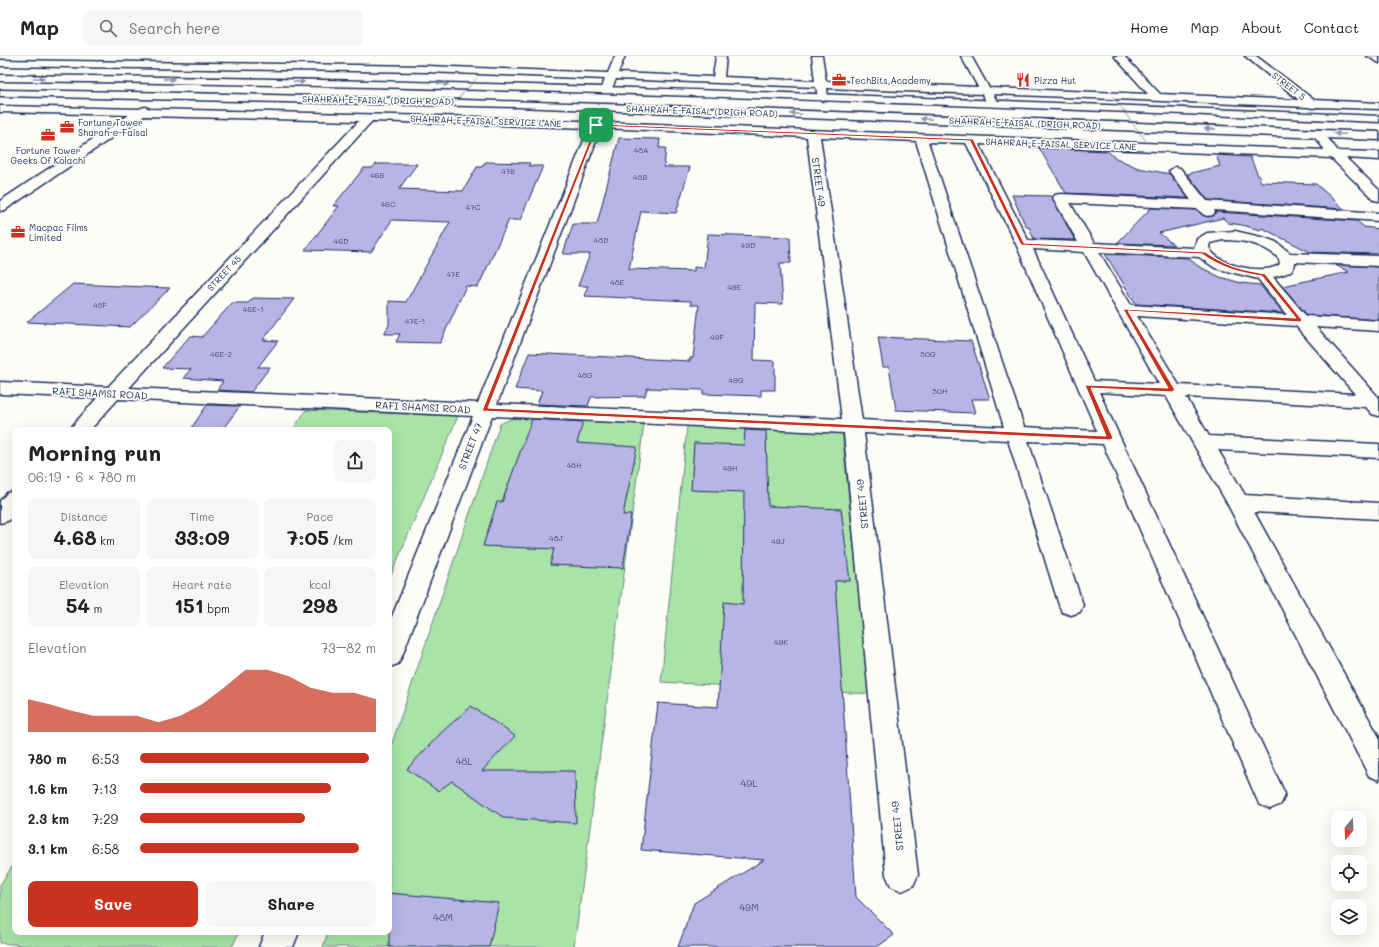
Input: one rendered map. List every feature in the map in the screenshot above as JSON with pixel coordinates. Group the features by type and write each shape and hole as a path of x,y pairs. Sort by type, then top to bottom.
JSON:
{"main road":[{"path":"24,64 38,56"},
{"path":"205,80 240,56"},
{"path":"324,67 336,56"},
{"path":"607,89 620,56"},
{"path":"718,80 721,56"},
{"path":"816,56 823,98"},
{"path":"966,56 992,104"},
{"path":"1119,56 1158,97"},
{"name":"STREET 5","path":"1250,56 1328,117"},
{"path":"1372,56 1379,60"},
{"path":"0,63 124,64 138,60 226,65 427,69 1379,106"},
{"path":"114,78 138,60"},
{"path":"412,84 434,60"},
{"path":"518,72 524,61"},
{"name":"SHAHRAH-E-FAISAL (DRIGH ROAD)","path":"0,78 114,78 607,89 1379,119"},
{"name":"SHAHRAH-E-FAISAL (DRIGH ROAD)","path":"0,93 165,95 459,102 1379,136"},
{"path":"0,207 165,95"},
{"name":"SHAHRAH-E-FAISAL SERVICE LANE","path":"0,109 369,117 1379,156"},
{"name":"STREET 45","path":"81,427 369,117"},
{"name":"STREET 47","path":"392,648 596,125"},
{"name":"STREET 49","path":"813,133 853,427 902,875"},
{"path":"1318,134 1335,155 1379,197"},
{"path":"921,138 1071,605"},
{"path":"972,140 1023,244 1270,794"},
{"path":"1175,171 1227,234"},
{"path":"1379,217 1202,205 1060,198 1238,503 1379,766"},
{"path":"1023,244 1203,253 1222,265 1243,272 1263,275 1281,271 1288,266 1286,257 1277,249 1255,240 1227,234 1205,239 1201,247 1203,253"},
{"path":"1286,257 1379,261"},
{"path":"1263,275 1300,320 1375,405"},
{"path":"1124,310 1379,326"},
{"path":"1087,386 1172,390 1375,405"},
{"name":"RAFI SHAMSI ROAD","path":"0,388 1110,438"},
{"path":"1203,443 1379,451"},
{"path":"0,515 12,502"},
{"path":"1238,503 1379,511"},
{"path":"276,947 281,935"}],"path":[{"path":"449,109 477,78"},
{"path":"1113,97 1146,141"}],"green space":[{"path":"306,410 458,416 392,573 392,427 295,427"},
{"path":"513,418 644,424 574,947 323,947 327,935 392,935 392,743 500,424"},
{"path":"687,426 842,432 869,694 661,682"},
{"path":"12,867 12,935 238,935 232,947 43,947 0,943 0,885"}],"building":[{"path":"619,138 660,139 659,148 666,148 664,167 690,167 676,213 641,211 629,269 694,271 694,267 704,268 708,234 790,237 791,263 780,263 783,304 755,303 754,360 775,361 775,390 761,390 761,396 703,394 703,390 647,388 645,396 591,397 588,406 537,404 542,391 515,389 529,353 690,361 690,358 693,358 699,305 691,305 691,301 584,296 588,286 578,286 590,254 563,254 573,224 597,224"},
{"path":"1039,148 1107,151 1116,158 1138,168 1170,174 1188,198 1066,193"},
{"path":"1216,155 1250,157 1261,182 1316,184 1344,209 1208,200 1187,174 1220,166"},
{"path":"485,162 530,163 529,166 543,166 520,220 509,220 478,287 466,286 440,343 396,342 400,334 384,334 389,325 389,301 406,302 450,222 392,220 371,252 305,250 339,206 333,206 364,168 372,168 376,164 417,164 399,189 463,191 477,167 482,167"},
{"path":"1012,195 1051,196 1075,240 1034,239 1029,227 1026,227"},
{"path":"1151,208 1197,210 1202,215 1208,217 1213,216 1216,212 1357,221 1364,227 1379,229 1379,254 1310,252 1262,228 1260,230 1228,223 1223,218 1159,233 1174,245 1117,243"},
{"path":"1105,254 1188,258 1198,266 1220,277 1241,283 1260,285 1283,313 1136,304"},
{"path":"1335,265 1379,267 1379,320 1307,315 1282,286 1349,272"},
{"path":"73,284 170,288 130,327 27,322"},
{"path":"253,298 294,299 263,340 278,341 258,367 270,367 251,392 217,390 223,381 183,378 191,369 162,368 190,336 202,337 232,303 248,303"},
{"path":"878,337 971,341 990,399 971,399 975,413 896,410 889,367 883,367"},
{"path":"207,405 240,406 224,427 192,427"},
{"path":"532,419 583,422 577,443 637,447 623,515 631,515 623,568 550,565 554,549 483,546 497,502 502,502"},
{"path":"745,430 766,431 768,506 841,509 850,581 835,581 856,897 894,935 877,947 678,947 694,903 764,860 641,850 658,703 718,707 724,602 743,604 744,492 691,490 694,443 744,445"},
{"path":"471,706 515,736 482,771 575,771 576,823 504,818 452,781 438,791 407,769 441,733"},
{"path":"392,893 499,903 489,947 389,947 389,935 392,935"}],"place":[{"name":"TechBits Academy","path":"839,80"},
{"name":"Pizza Hut","path":"1023,80"},
{"name":"Fortune Tower Sharah-e-Faisal","path":"67,127"},
{"name":"Fortune Tower Geeks Of Kolachi","path":"48,135"},
{"name":"Macpac Films Limited","path":"18,232"}],"route":[{"path":"596,125 972,140 1023,244 1203,253 1222,265 1243,272 1263,275 1300,320 1124,310 1172,390 1087,386 1110,438 484,410 596,125"}]}
